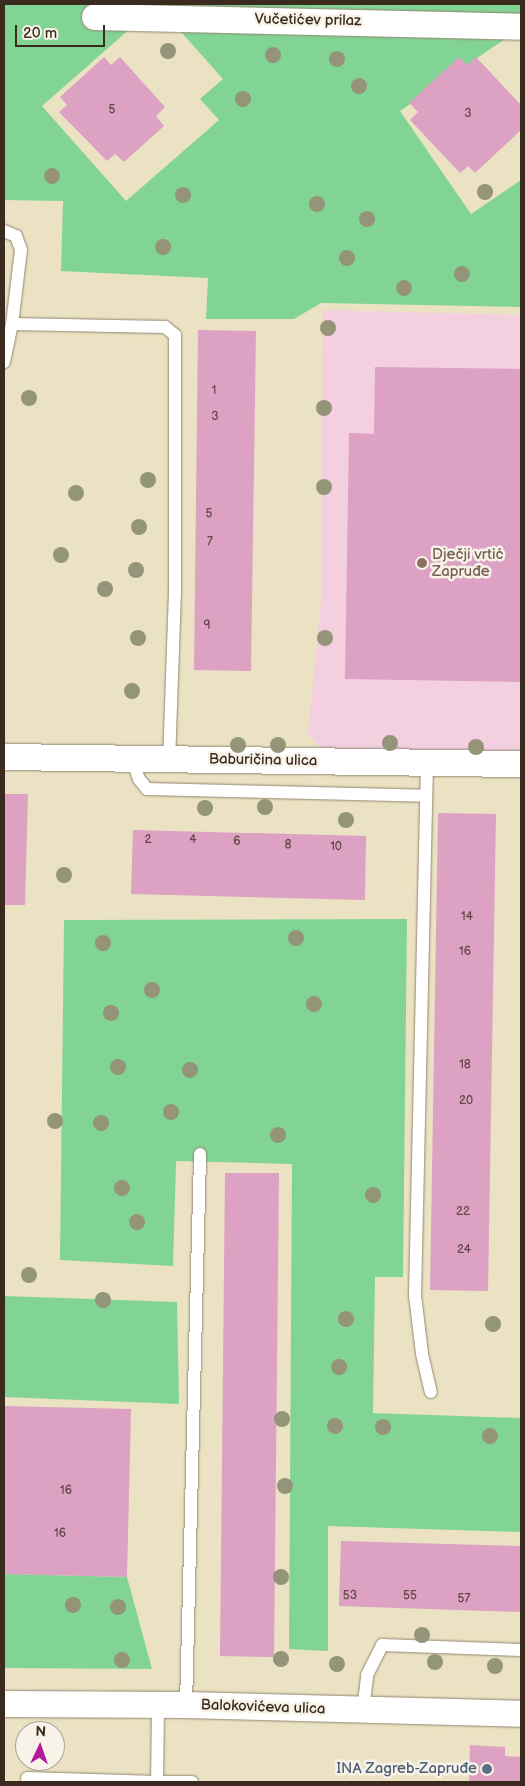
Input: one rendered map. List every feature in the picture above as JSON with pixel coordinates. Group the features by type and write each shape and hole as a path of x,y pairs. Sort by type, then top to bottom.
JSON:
{"street":[{"name":"Vučetićev prilaz","path":"95,17 521,27"},
{"name":"Baburičina ulica","path":"4,756 521,764"},
{"name":"Balokovićeva ulica","path":"4,1704 158,1704 521,1714"}],"lane":[{"path":"4,231 16,236 21,250 12,324 4,362"},
{"path":"12,324 166,327 175,335 175,592 169,759"},
{"path":"132,758 139,779 147,788 426,796"},
{"path":"427,763 415,1295 422,1354 431,1392"},
{"path":"186,1705 200,1154"},
{"path":"363,1710 367,1675 382,1645 521,1650"},
{"path":"157,1782 158,1704"},
{"path":"27,1778 192,1782"}],"shaded area":[{"name":"Dječji vrtić Zapruđe","path":"323,310 521,315 521,753 322,750 308,734 321,601"}],"green space":[{"path":"4,4 521,4 521,28 400,111 471,214 521,180 521,307 321,303 294,319 206,319 208,278 61,271 63,201 4,200","holes":["157,5 223,79 200,99 219,120 126,201 42,106"]},
{"path":"407,919 403,1277 375,1277 373,1413 521,1418 521,1532 328,1526 328,1651 289,1649 292,1164 176,1161 173,1266 60,1260 64,920"},
{"path":"4,1296 177,1302 179,1404 4,1397"},
{"path":"4,1574 127,1577 152,1669 4,1668"}],"building":[{"path":"104,57 111,65 120,57 165,107 156,116 164,126 124,162 115,154 107,161 59,112 67,105 60,97"},
{"path":"459,57 467,65 476,57 521,105 521,130 475,173 468,166 460,173 410,120 418,112 409,103"},
{"path":"198,330 256,331 251,671 194,670"},
{"path":"375,367 521,369 521,682 345,679 349,433 374,434"},
{"path":"4,794 28,794 25,905 4,905"},
{"path":"438,813 496,814 488,1291 430,1290"},
{"path":"133,830 366,836 365,900 131,894"},
{"path":"225,1173 279,1173 274,1657 220,1656"},
{"path":"4,1406 131,1409 127,1577 4,1574"},
{"path":"341,1541 521,1546 521,1612 339,1606"},
{"name":"INA Zagreb-Zapruđe","path":"470,1745 505,1747 505,1756 521,1757 521,1782 469,1782"}],"place":[{"name":"Dječji vrtić Zapruđe","path":"422,563"},
{"name":"INA Zagreb-Zapruđe","path":"487,1769"}]}
